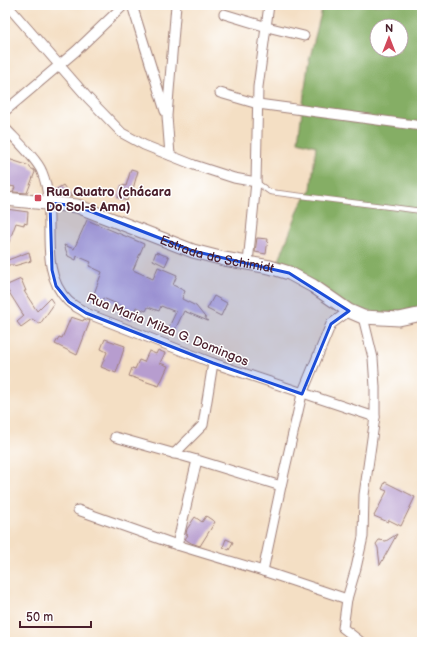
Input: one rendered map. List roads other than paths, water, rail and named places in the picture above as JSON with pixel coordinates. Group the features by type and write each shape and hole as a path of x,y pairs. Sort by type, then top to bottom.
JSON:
{"street":[{"path":"8,5 88,98 122,133 144,145 211,171 256,182"},
{"path":"5,111 60,65 124,5"},
{"path":"132,5 167,116"},
{"path":"170,155 167,116 176,5"},
{"path":"248,263 256,182 258,87 269,5"},
{"path":"224,14 304,36"},
{"path":"220,93 258,104 422,126"},
{"name":"Rua Maria Milza G. Domingos","path":"5,128 42,171 50,203 48,237 52,270 56,286 69,302 86,313 213,363 302,394 375,417"},
{"name":"Estrada do Schimidt","path":"5,199 77,206 193,252 270,267 289,273 313,286 349,311 363,317 399,319 422,314"},
{"path":"263,571 302,394 331,324 349,311"},
{"path":"361,642 343,628 347,598 363,537 364,494 375,417 375,387 372,358 363,317"},
{"path":"174,454 203,425 213,363"},
{"path":"115,438 197,460 281,486"},
{"path":"177,545 197,460"},
{"path":"78,510 177,545 347,598"}],"lane":[{"path":"256,182 270,192 422,211"}],"place":[{"name":"Rua Quatro (chácara Do Sol-s Ama)","path":"38,198"}]}
